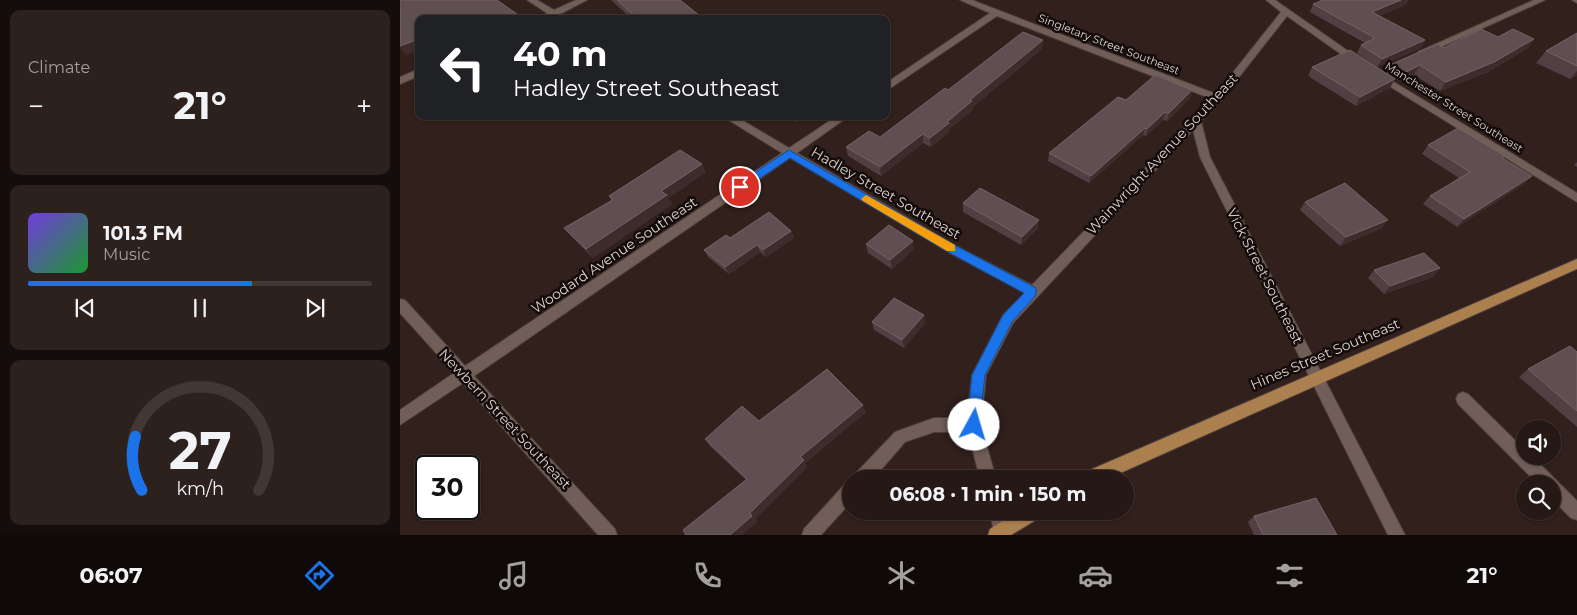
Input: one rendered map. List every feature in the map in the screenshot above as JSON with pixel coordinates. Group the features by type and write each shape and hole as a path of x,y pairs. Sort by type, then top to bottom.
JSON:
{"main road":[{"name":"Hines Street Southeast","path":"1109,470 1316,377 1577,264"},
{"path":"1000,534 1021,520"}],"street":[{"path":"531,0 556,15"},
{"path":"549,15 583,0"},
{"name":"Singletary Street Southeast","path":"964,0 1218,98"},
{"name":"Manchester Street Southeast","path":"1270,0 1577,198"},
{"path":"1410,58 1542,0"},
{"name":"Wainwright Avenue Southeast","path":"974,425 979,375 1008,319 1218,98 1286,11"},
{"path":"890,85 996,13"},
{"path":"400,80 415,74"},
{"name":"Hadley Street Southeast","path":"734,120 954,250 1032,292"},
{"name":"Woodard Avenue Southeast","path":"400,418 838,120"},
{"name":"Vick Street Southeast","path":"1196,120 1205,157 1397,535"},
{"name":"Newbern Street Southeast","path":"400,304 609,535"},
{"path":"1463,399 1540,475"},
{"path":"870,470 900,437 934,425 974,425 986,470"},
{"path":"1561,496 1577,512"},
{"path":"810,535 842,500"},
{"path":"998,520 1000,534"}],"building":[{"path":"400,0 497,0 518,15 415,15 415,40 400,46"},
{"path":"617,0 680,0 699,15 634,15"},
{"path":"1323,0 1401,0 1372,12 1425,40 1382,59 1361,45 1375,38 1313,4"},
{"path":"1481,29 1498,37 1513,29 1534,39 1494,62 1446,82 1420,65 1406,72 1392,64 1437,44 1444,48"},
{"path":"1023,32 1043,40 970,100 972,101 930,138 923,134 880,167 846,147 869,131 880,137 945,88 948,90"},
{"path":"1577,33 1577,66 1546,51"},
{"path":"1350,50 1395,79 1360,97 1312,67"},
{"path":"1155,75 1192,90 1169,113 1165,112 1147,129 1145,128 1091,176 1049,153 1118,97 1126,100"},
{"path":"1458,128 1505,156 1502,158 1532,176 1464,219 1430,196 1470,172 1428,145"},
{"path":"680,150 702,164 661,191 667,195 586,249 564,228 613,200 609,196"},
{"path":"1345,183 1388,220 1346,237 1305,202"},
{"path":"980,188 1039,220 1022,237 963,203"},
{"path":"769,212 791,231 763,250 757,245 725,267 704,250 726,235 730,238"},
{"path":"889,225 913,241 890,260 866,244"},
{"path":"1424,253 1440,268 1390,286 1374,270"},
{"path":"894,298 924,315 902,340 872,322"},
{"path":"1570,346 1577,352 1577,411 1528,369"},
{"path":"827,369 863,405 800,457 804,460 750,513 752,516 730,535 686,535 683,530 747,479 705,439 742,406 759,421"},
{"path":"1316,498 1337,535 1263,535 1254,516"}],"slow traffic":[{"path":"866,199 951,248"}],"route":[{"path":"740,187 789,154 954,250 1032,292 1008,319 979,375 974,425"}]}
